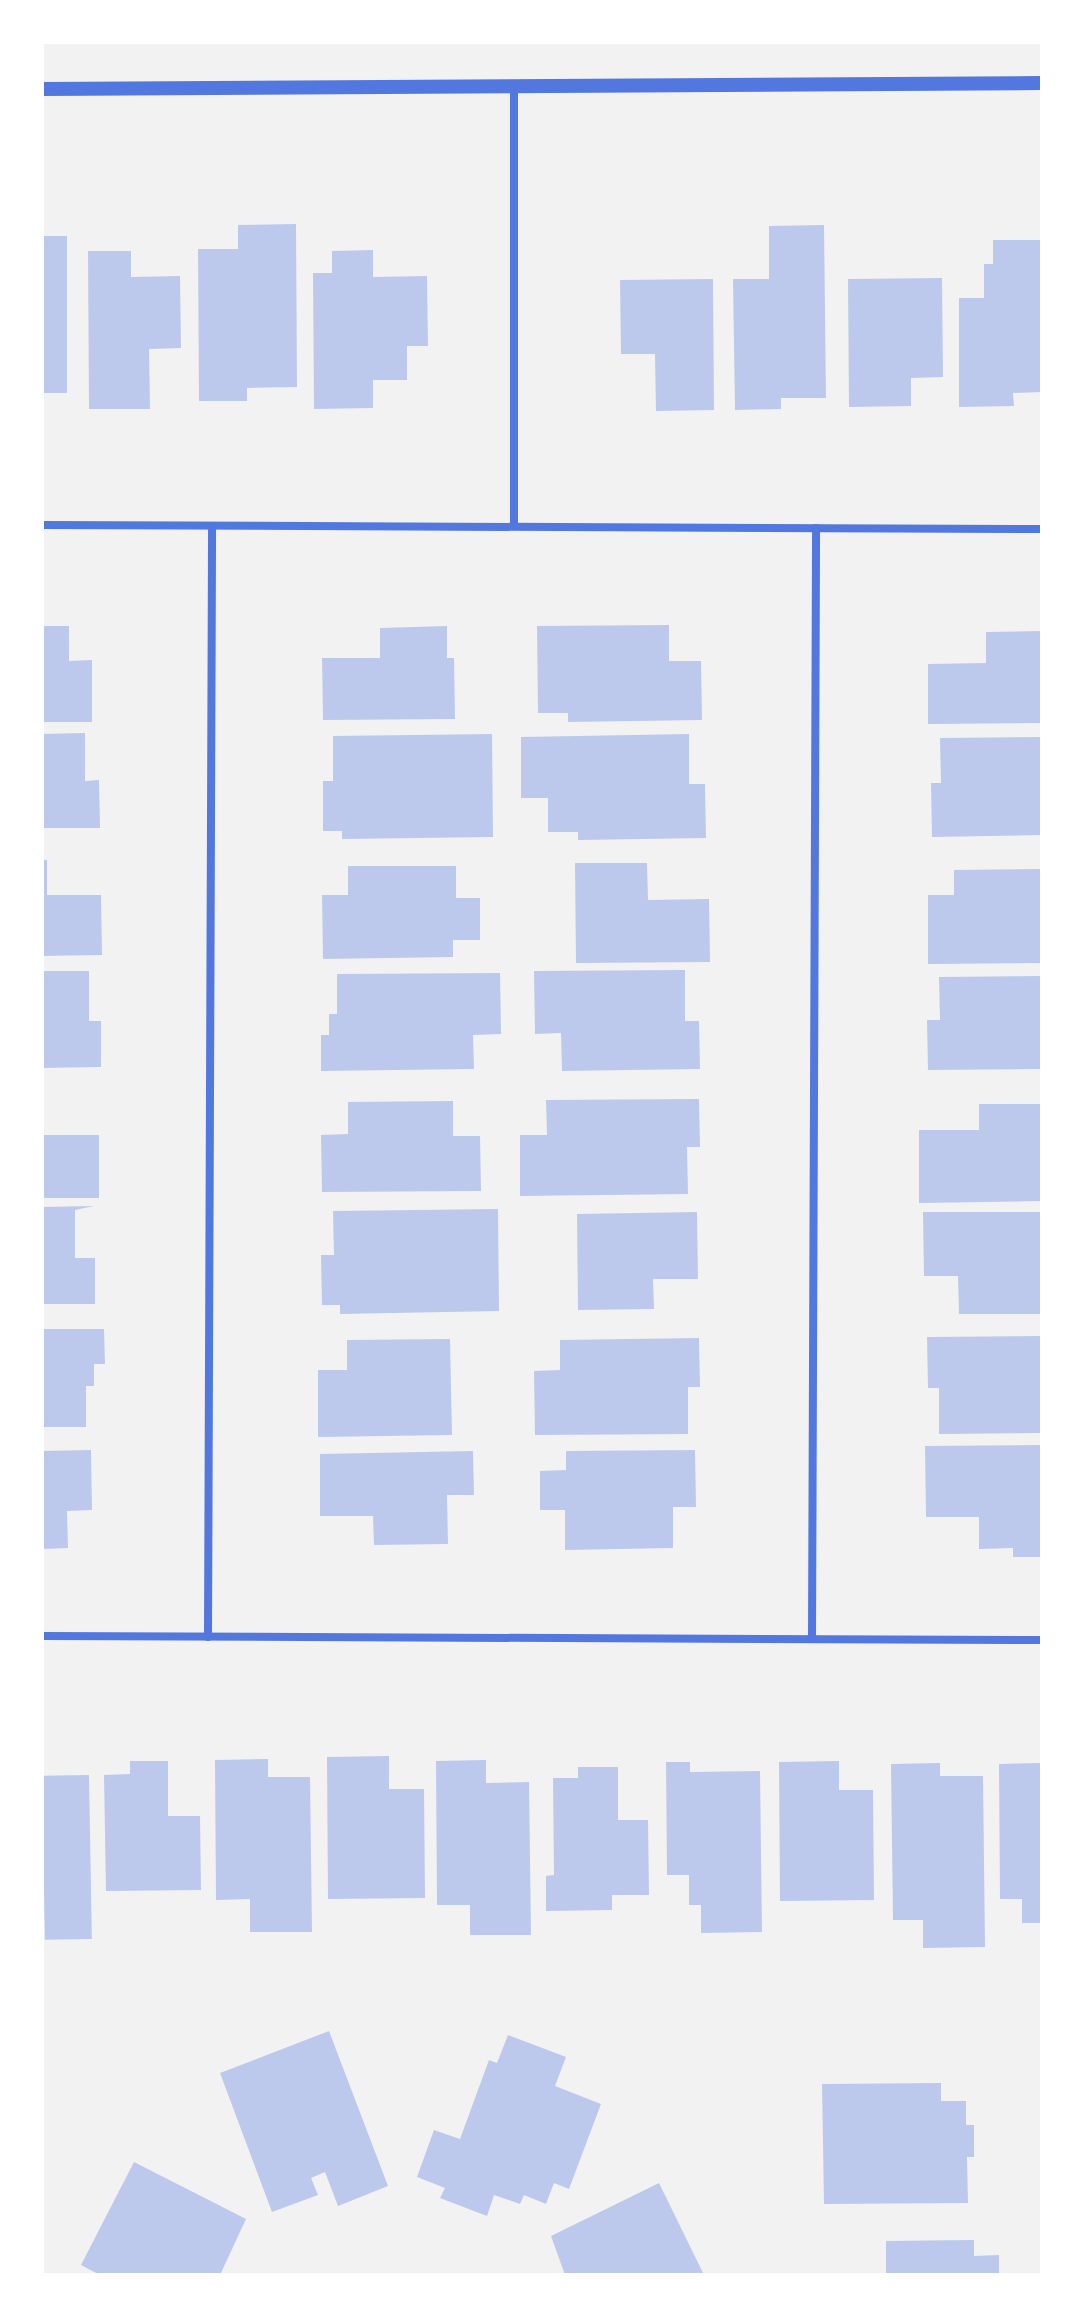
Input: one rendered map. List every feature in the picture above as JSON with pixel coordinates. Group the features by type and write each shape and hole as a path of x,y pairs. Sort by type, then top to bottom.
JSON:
{"street":[{"path":"42,89 514,90 1042,83"},
{"path":"514,90 514,526"},
{"path":"42,525 1042,529"},
{"path":"208,1637 212,526"},
{"path":"812,1639 816,528"},
{"path":"42,1636 1042,1640"}],"building":[{"path":"296,224 297,387 247,388 247,401 199,401 198,249 238,249 238,225"},
{"path":"824,225 826,398 781,398 781,409 735,410 733,279 769,279 769,226"},
{"path":"42,236 67,236 67,393 42,393"},
{"path":"993,240 1042,240 1042,392 1013,393 1014,406 959,407 959,298 984,298 984,264 993,264"},
{"path":"373,250 373,277 427,276 428,346 407,346 407,380 373,380 373,408 314,409 313,273 332,273 332,251"},
{"path":"88,251 131,251 131,277 180,276 181,348 149,349 150,409 89,409"},
{"path":"942,278 943,377 911,378 911,406 849,407 848,279"},
{"path":"713,279 714,410 656,411 655,354 621,354 620,280"},
{"path":"669,625 669,661 701,661 702,720 568,722 568,713 538,713 537,626"},
{"path":"42,626 69,626 69,661 92,660 92,722 42,722"},
{"path":"447,626 447,658 454,658 455,719 323,720 322,658 380,658 380,628"},
{"path":"1042,631 1042,723 928,724 928,664 986,663 986,632"},
{"path":"85,733 85,781 99,780 100,828 42,828 42,734"},
{"path":"492,734 493,837 342,839 342,831 323,831 323,781 333,781 333,736"},
{"path":"689,734 689,784 705,784 706,838 578,840 578,832 548,832 548,798 521,798 521,737"},
{"path":"1042,737 1042,835 932,837 931,783 941,783 940,738"},
{"path":"42,860 47,860 47,895 101,895 102,955 42,956"},
{"path":"575,863 647,863 648,900 709,899 710,962 576,963"},
{"path":"348,866 456,866 456,898 480,898 480,940 453,940 453,957 323,959 322,895 348,895"},
{"path":"1042,869 1042,963 928,964 928,895 954,895 954,870"},
{"path":"685,970 685,1021 699,1021 700,1069 562,1071 561,1033 535,1034 534,971"},
{"path":"42,971 89,971 89,1021 101,1021 101,1067 42,1068"},
{"path":"500,973 501,1034 473,1035 474,1069 321,1071 321,1035 329,1035 329,1014 337,1014 337,974"},
{"path":"1042,976 1042,1069 928,1070 927,1020 940,1020 939,977"},
{"path":"699,1099 700,1147 687,1147 688,1194 520,1196 520,1135 547,1135 546,1100"},
{"path":"453,1101 453,1136 480,1136 481,1191 322,1192 321,1135 348,1134 348,1102"},
{"path":"979,1104 1042,1104 1042,1201 919,1203 919,1130 979,1130"},
{"path":"42,1135 99,1135 99,1198 42,1198"},
{"path":"94,1206 75,1210 75,1258 95,1258 95,1304 42,1304 42,1207"},
{"path":"498,1209 499,1311 340,1314 340,1305 322,1305 321,1255 334,1255 333,1211"},
{"path":"697,1212 698,1279 653,1279 654,1309 578,1310 577,1214"},
{"path":"923,1212 1042,1212 1042,1314 959,1314 958,1276 924,1276"},
{"path":"42,1329 104,1329 105,1364 94,1364 94,1386 86,1386 86,1427 42,1427"},
{"path":"1042,1336 1042,1433 939,1434 939,1388 928,1388 927,1337"},
{"path":"699,1338 700,1387 688,1387 688,1434 535,1435 534,1371 560,1370 560,1340"},
{"path":"450,1339 452,1435 318,1437 318,1370 347,1370 347,1340"},
{"path":"1042,1445 1042,1557 1013,1557 1013,1548 979,1549 979,1517 926,1517 925,1446"},
{"path":"91,1450 92,1510 67,1511 68,1548 42,1549 42,1451"},
{"path":"695,1450 696,1507 673,1507 673,1548 565,1550 565,1510 540,1510 540,1471 566,1470 566,1451"},
{"path":"473,1451 474,1495 447,1495 448,1544 374,1545 373,1516 320,1516 320,1454"},
{"path":"389,1756 389,1789 424,1789 425,1898 328,1899 327,1757"},
{"path":"268,1759 268,1777 310,1777 312,1932 250,1932 250,1899 216,1900 215,1760"},
{"path":"486,1760 486,1783 529,1782 531,1935 470,1935 470,1905 437,1905 436,1761"},
{"path":"130,1761 168,1761 168,1816 200,1816 201,1890 106,1891 104,1775 130,1774"},
{"path":"839,1761 839,1790 873,1790 874,1900 780,1901 779,1762"},
{"path":"666,1762 690,1762 690,1772 760,1771 762,1932 701,1933 701,1905 689,1905 689,1875 667,1875"},
{"path":"940,1763 940,1776 983,1776 985,1947 923,1948 923,1920 893,1920 891,1764"},
{"path":"1042,1763 1042,1923 1022,1923 1022,1899 1000,1899 999,1764"},
{"path":"578,1767 618,1767 618,1820 648,1820 649,1895 612,1895 612,1910 546,1911 546,1876 554,1875 553,1778 578,1778"},
{"path":"89,1775 92,1939 45,1940 42,1776"},
{"path":"329,2031 388,2186 338,2206 325,2172 311,2178 318,2195 272,2212 220,2073"},
{"path":"508,2035 566,2057 555,2086 601,2104 569,2189 554,2183 546,2204 524,2195 520,2204 494,2195 487,2216 440,2198 445,2188 417,2177 434,2130 460,2139 489,2060 497,2063"},
{"path":"941,2083 941,2101 966,2101 966,2125 974,2125 974,2157 967,2157 968,2203 824,2204 822,2084"},
{"path":"134,2162 246,2219 220,2275 100,2275 81,2265"},
{"path":"659,2183 704,2275 565,2275 551,2236"},
{"path":"974,2240 974,2256 999,2255 999,2275 886,2275 886,2241"}]}
